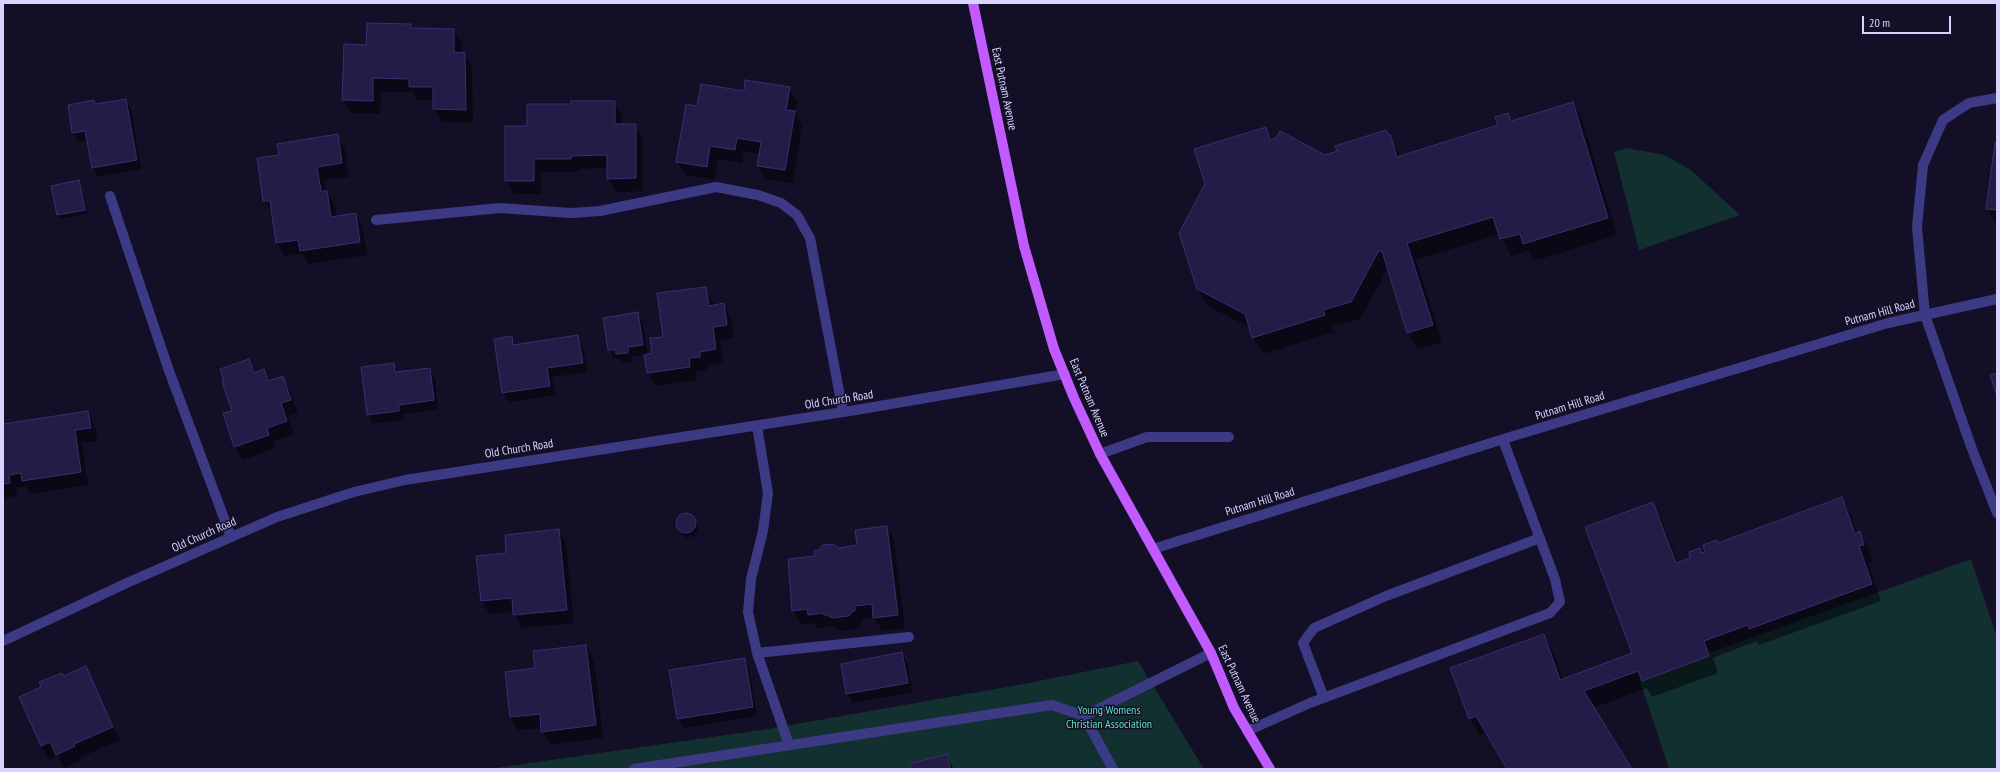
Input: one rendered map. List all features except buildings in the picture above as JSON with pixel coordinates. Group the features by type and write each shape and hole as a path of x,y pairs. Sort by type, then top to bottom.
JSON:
{"main road":[{"name":"East Putnam Avenue","path":"973,3 1024,246 1054,349 1100,454 1211,653 1234,708 1270,769"}],"street":[{"path":"1997,98 1969,103 1943,120 1922,166 1917,227 1925,315 1972,449 1997,513"},
{"path":"376,220 500,208 571,213 600,211 716,187 758,195 781,203 797,216 810,238 843,412"},
{"path":"110,196 168,368 231,537"},
{"name":"Putnam Hill Road","path":"1153,549 1888,323 1997,299"},
{"name":"Old Church Road","path":"3,641 231,537 284,515 354,492 406,480 757,426 1064,374"},
{"path":"757,426 768,493 763,531 751,579 748,612 757,653 789,745"},
{"path":"1100,454 1147,436 1229,437"},
{"path":"1247,731 1324,698 1550,613 1560,602 1555,579 1504,440"},
{"path":"1324,698 1303,643 1314,628 1386,596 1540,538"},
{"path":"757,653 909,637"},
{"path":"1084,716 1211,653"},
{"path":"634,769 1052,705 1084,716 1113,769"}],"green space":[{"path":"1627,148 1665,155 1692,171 1740,215 1639,250 1614,152"},
{"path":"1971,559 1997,637 1997,769 1669,769 1639,678"},
{"name":"Young Womens Christian Association","path":"1138,661 1204,769 488,769 768,729 1018,685"}]}
